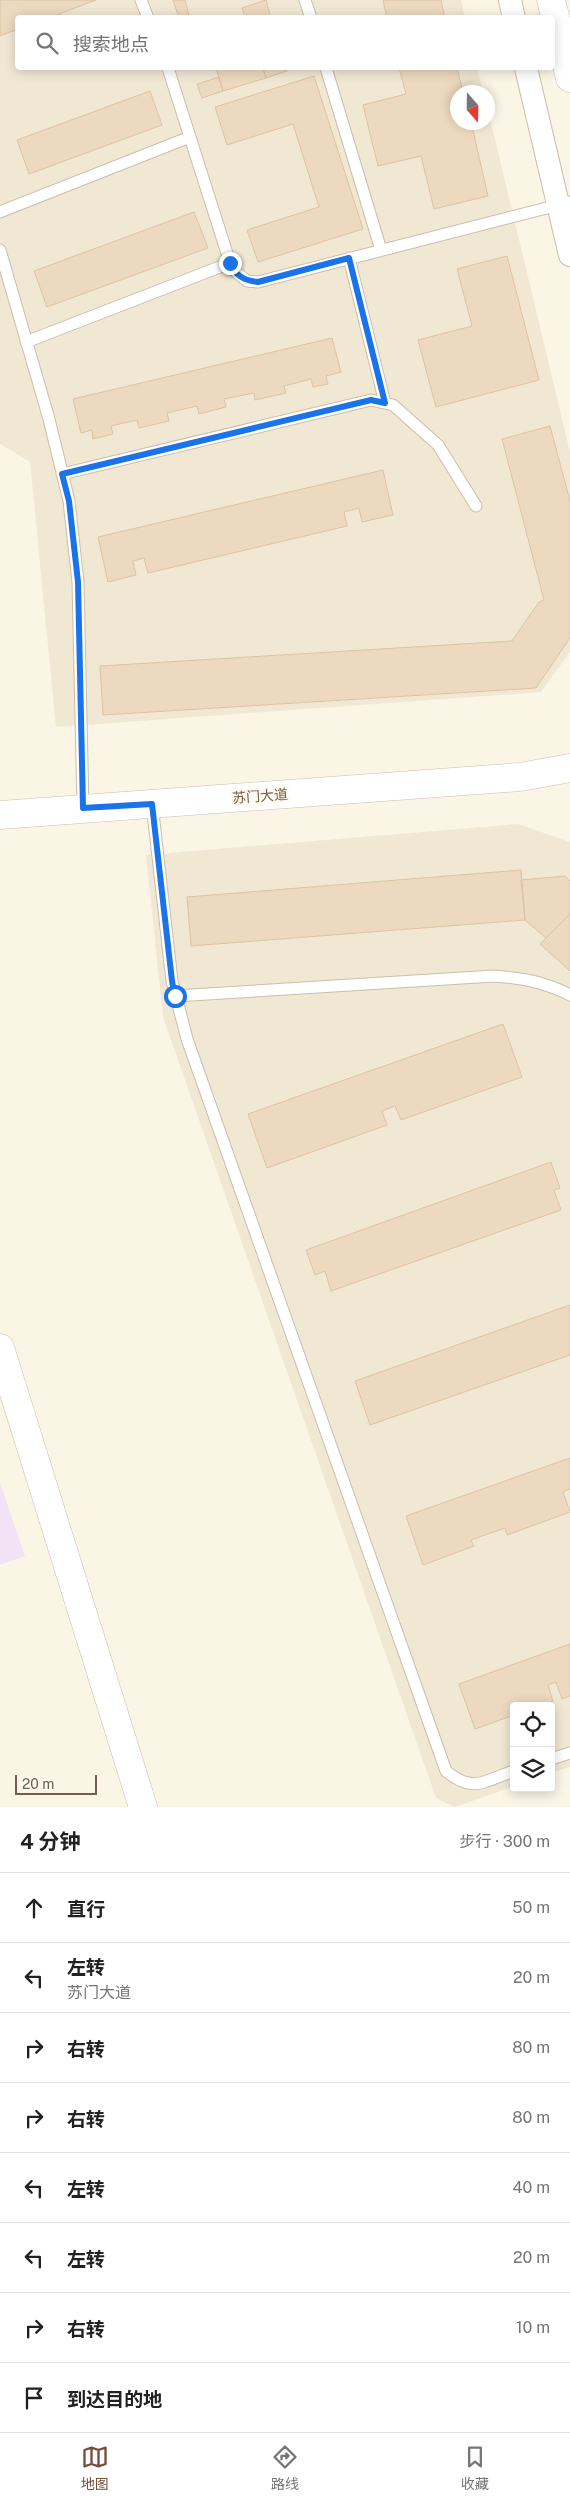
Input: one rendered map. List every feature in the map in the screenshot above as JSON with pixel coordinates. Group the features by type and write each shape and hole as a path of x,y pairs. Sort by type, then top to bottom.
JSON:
{"main road":[{"path":"552,0 570,78"},
{"path":"520,777 570,768"},
{"path":"520,777 570,782"},
{"name":"苏门大道","path":"0,815 520,777"},
{"path":"0,1348 142,1807"}],"street":[{"path":"510,0 513,15"},
{"path":"527,70 564,203 570,255"}],"lane":[{"path":"141,0 147,15"},
{"path":"306,0 310,15"},
{"path":"169,70 232,269 247,281 258,282 564,203"},
{"path":"327,70 381,250"},
{"path":"0,212 190,138"},
{"path":"0,250 69,501 78,582 83,808"},
{"path":"349,258 385,403"},
{"path":"26,342 230,263"},
{"path":"62,474 371,400 393,405 438,445 476,506"},
{"path":"152,804 172,981 187,1039 446,1772 460,1782 470,1786 510,1772"},
{"path":"175,996 494,976 527,978 555,987 570,995"},
{"path":"555,1758 570,1752"}],"shaded area":[{"path":"0,0 461,0 465,15 15,15 15,70 478,70 481,85 450,85 450,130 493,130 570,452 570,652 541,692 56,727 30,462 0,444"},
{"path":"518,824 570,842 570,1767 555,1772 555,1702 510,1702 510,1787 455,1807 436,1798 163,1017 146,855"},
{"path":"0,1483 25,1556 0,1565"}],"building":[{"path":"0,0 96,0 57,15 15,15 15,30 0,36"},
{"path":"173,0 185,0 189,15 178,15"},
{"path":"266,0 270,15 244,15 242,8"},
{"path":"383,0 441,0 444,15 386,15"},
{"path":"217,70 264,70 266,78 223,91"},
{"path":"264,70 287,70 287,71 266,78"},
{"path":"400,70 458,70 461,85 450,85 450,130 473,130 488,196 434,209 421,156 378,166 363,105 406,94"},
{"path":"314,76 363,229 258,262 247,230 319,207 293,124 227,145 215,107"},
{"path":"219,77 223,91 202,98 197,84"},
{"path":"150,91 162,125 29,174 17,140"},
{"path":"194,212 208,248 47,307 34,271"},
{"path":"507,256 539,380 436,407 418,340 472,326 457,269"},
{"path":"332,338 341,372 326,376 328,384 313,387 311,379 284,386 286,393 255,400 254,393 224,399 226,407 199,414 197,406 167,413 169,421 139,428 137,420 111,426 113,434 93,439 92,430 81,433 73,399"},
{"path":"550,426 570,501 570,638 536,688 103,715 100,666 512,641 539,602 544,600 502,439"},
{"path":"383,470 393,515 362,522 359,508 344,512 347,526 148,573 144,558 133,561 136,575 108,582 98,537"},
{"path":"521,870 525,920 191,946 187,897"},
{"path":"565,876 570,881 570,914 546,938 525,920 521,880"},
{"path":"570,914 570,971 540,944"},
{"path":"503,1024 522,1077 401,1120 395,1106 382,1111 387,1125 267,1168 248,1114"},
{"path":"551,1162 560,1188 554,1190 561,1210 331,1291 325,1271 315,1275 306,1250"},
{"path":"570,1305 570,1355 370,1425 355,1381"},
{"path":"570,1458 570,1489 563,1492 570,1512 507,1535 505,1528 471,1540 474,1546 423,1565 406,1516"},
{"path":"570,1644 570,1696 562,1699 556,1682 548,1685 553,1701 510,1702 510,1716 475,1729 459,1684"}],"route":[{"path":"175,996 152,804 83,808 78,582 69,501 62,474 371,400 385,403 349,258 258,282 247,281 232,269 230,263"}]}
